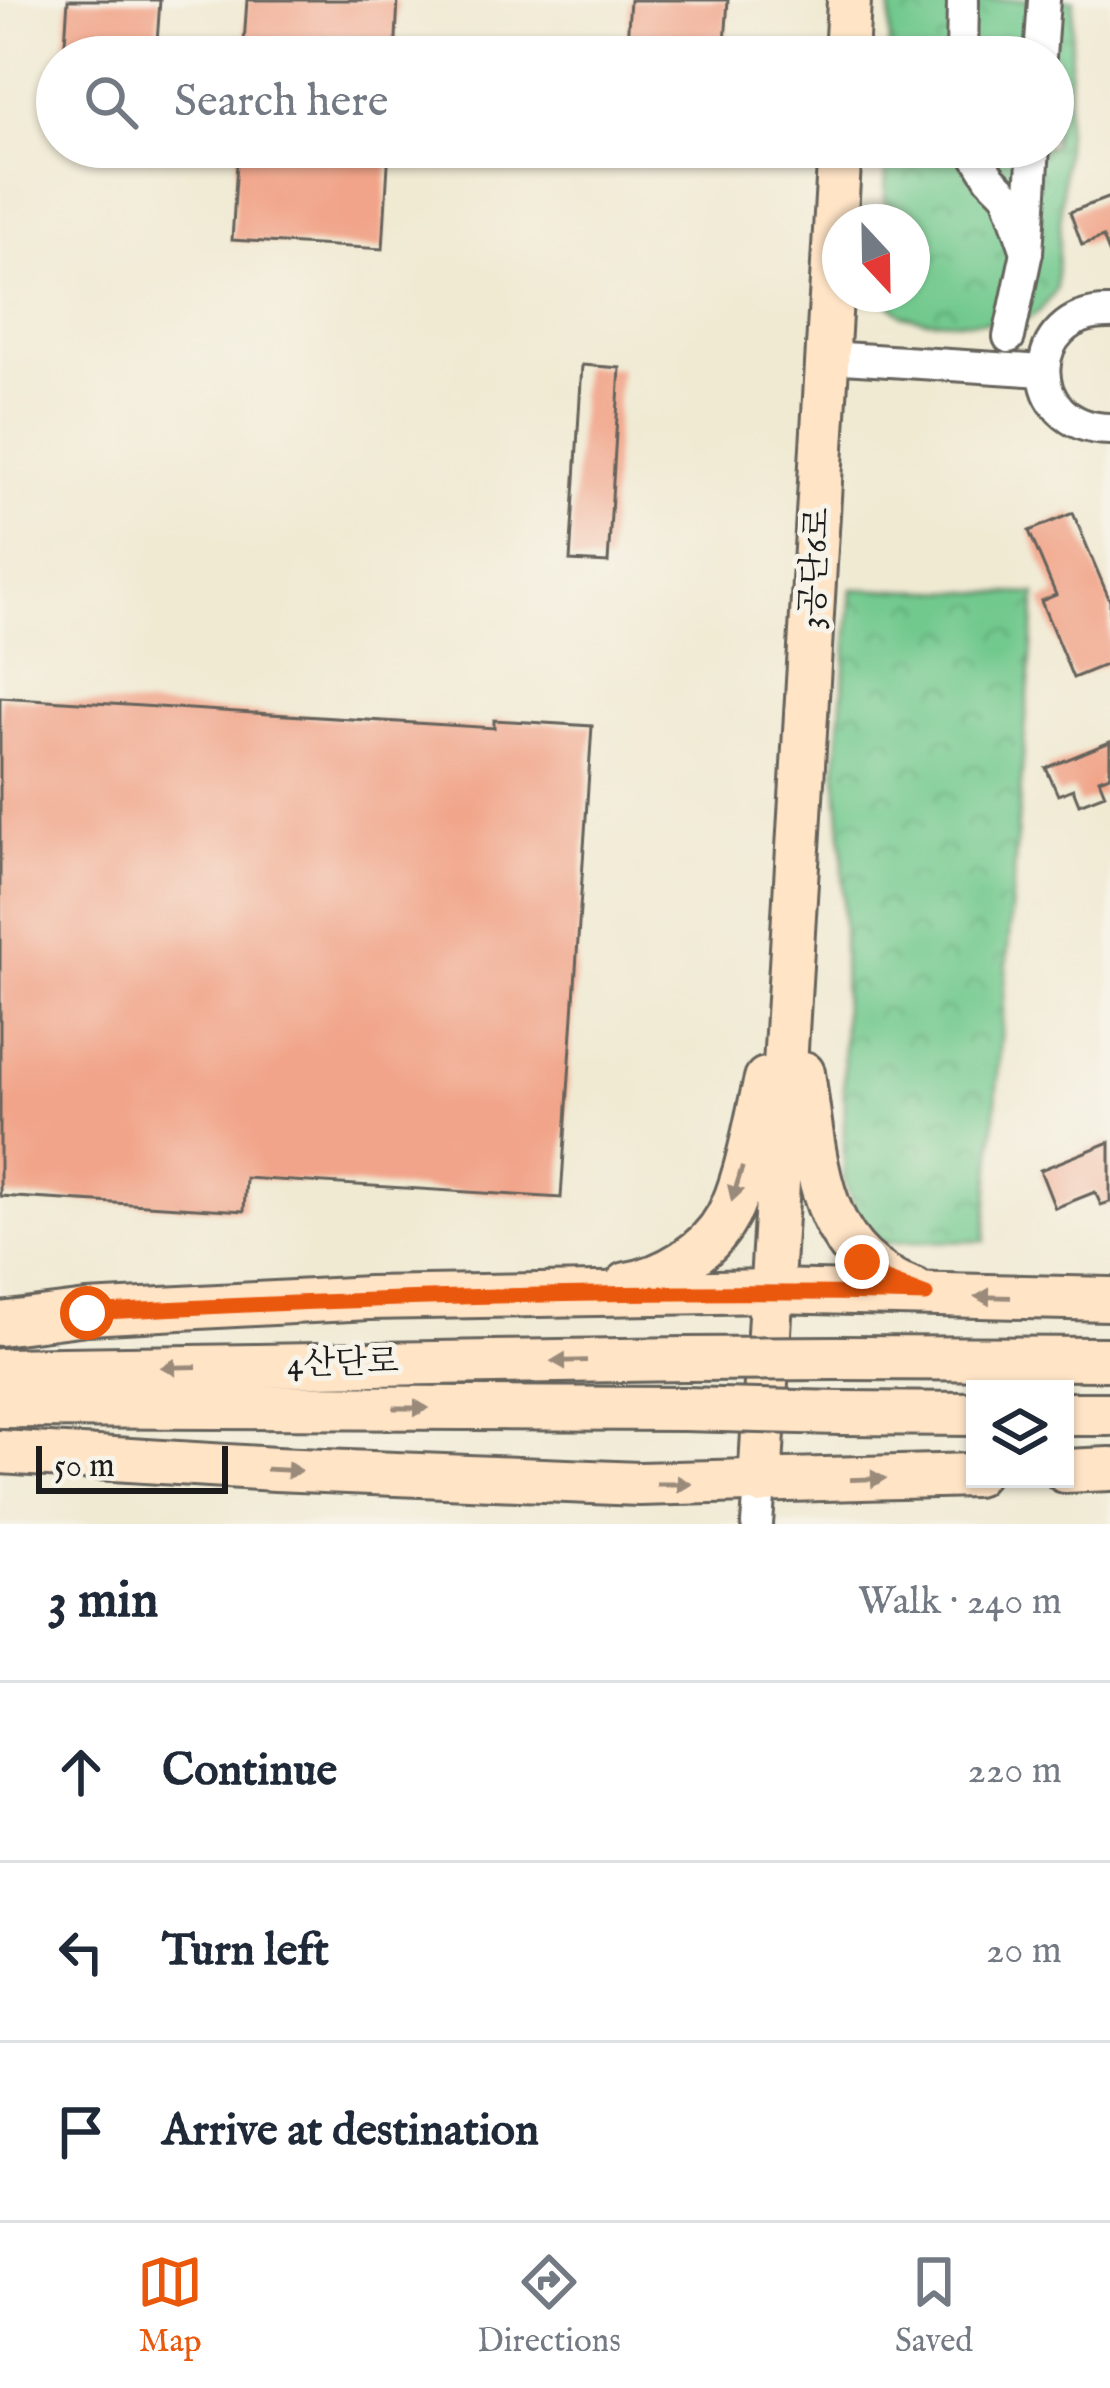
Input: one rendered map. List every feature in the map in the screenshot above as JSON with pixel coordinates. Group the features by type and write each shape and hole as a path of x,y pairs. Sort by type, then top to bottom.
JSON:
{"main road":[{"path":"847,36 849,0"},
{"name":"3공단6로","path":"790,990 839,168"},
{"path":"759,1504 790,990"},
{"path":"548,1295 641,1282 671,1270 726,1219 790,990"},
{"path":"790,990 822,1193 838,1228 862,1262 884,1279 926,1295"},
{"path":"0,1324 87,1313 369,1298 772,1291 1110,1299"},
{"name":"4산단로","path":"0,1370 686,1359 1110,1359"},
{"name":"4산단로","path":"0,1406 966,1414"},
{"path":"1074,1414 1110,1414"},
{"path":"0,1453 639,1484 759,1504 966,1476"},
{"path":"1074,1471 1110,1469"}],"street":[{"path":"961,36 963,0"},
{"path":"1041,36 1044,0"},
{"path":"984,168 1007,195 1027,252"},
{"path":"1009,337 1027,252 1033,168"},
{"path":"1110,313 1087,314 1070,322 1055,335 1043,371 1056,408 1071,421 1110,429"},
{"path":"829,357 1043,371"}],"green space":[{"path":"891,0 1074,0 1072,36 890,36"},
{"path":"886,168 1064,168 1056,290 1040,311 1021,323 899,312 930,312 930,204 885,204"},
{"path":"852,589 1036,594 985,1241 874,1243 858,1218 844,1180 843,857 836,770"}],"building":[{"path":"68,0 160,0 157,36 65,36"},
{"path":"247,0 398,0 396,36 244,36"},
{"path":"630,0 728,0 725,36 627,36"},
{"path":"237,168 388,168 383,249 232,240"},
{"path":"1110,197 1110,255 1103,237 1082,245 1070,212"},
{"path":"582,365 620,368 608,563 570,561"},
{"path":"1073,513 1110,601 1110,663 1073,678 1041,601 1056,595 1029,531"},
{"path":"0,697 494,728 494,720 592,726 561,1198 246,1178 244,1211 0,1196"},
{"path":"1110,742 1110,775 1099,779 1105,794 1079,804 1073,789 1058,795 1046,768"},
{"path":"1110,1142 1110,1202 1101,1205 1095,1192 1055,1208 1040,1170"}],"route":[{"path":"87,1313 369,1298 772,1291 926,1295 884,1279 862,1262"}]}
